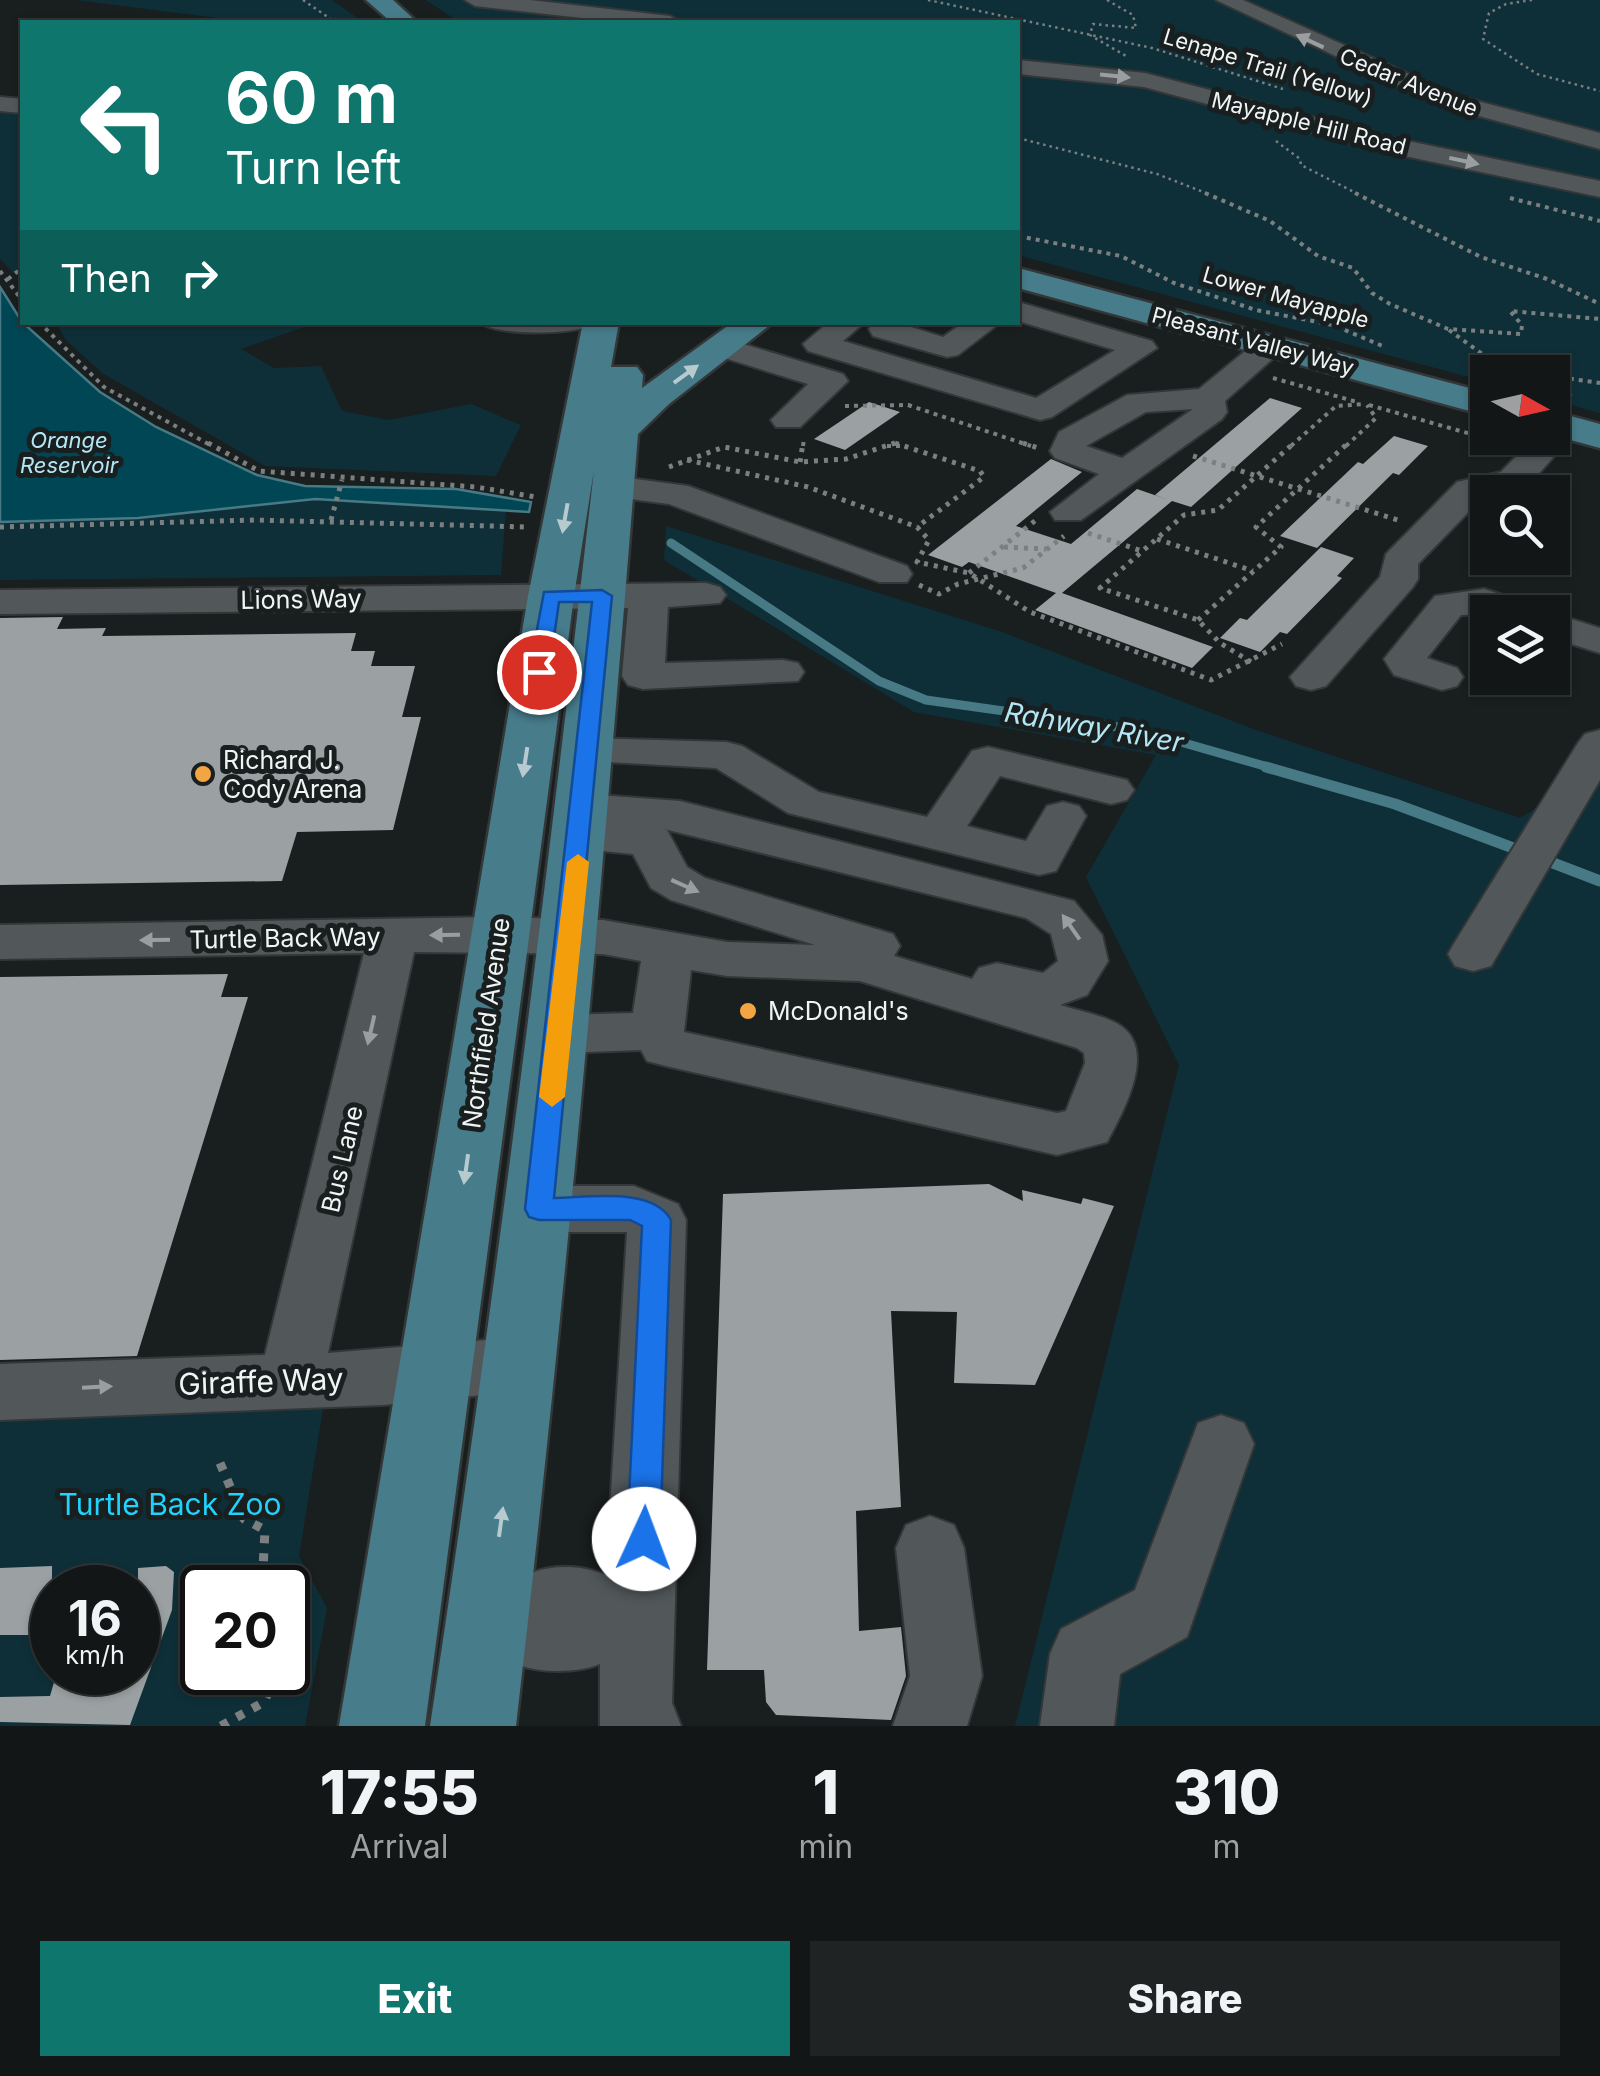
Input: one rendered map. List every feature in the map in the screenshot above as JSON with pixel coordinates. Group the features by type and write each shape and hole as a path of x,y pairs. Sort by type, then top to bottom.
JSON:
{"main road":[{"path":"357,0 381,20"},
{"path":"378,0 403,20"},
{"name":"Pleasant Valley Way","path":"1024,294 1271,346 1470,400"},
{"name":"Northfield Avenue","path":"474,1726 503,1619 522,1364 588,751 626,596 613,487 601,325"},
{"name":"Northfield Avenue","path":"382,1726 438,1373 498,934 551,596 609,408 627,325"},
{"path":"609,408 656,396 752,325"}],"street":[{"path":"475,0 652,20"},
{"name":"Cedar Avenue","path":"1226,0 1450,101 1600,141"},
{"name":"Mayapple Hill Road","path":"1020,67 1145,80 1381,143 1600,189"},
{"path":"846,325 818,344 1040,410 1141,348 1024,294"},
{"path":"872,325 984,359"},
{"path":"947,348 982,325"},
{"path":"1122,470 1067,452 1071,439 1140,402 1208,398 1271,346"},
{"path":"723,347 832,380 799,412"},
{"path":"1040,376 1077,387"},
{"path":"1071,520 1122,470 1210,412 1208,398"},
{"path":"1311,678 1399,578 1400,562 1470,490 1513,480 1538,455"},
{"path":"613,487 675,494 893,574"},
{"name":"Lions Way","path":"0,602 706,595"},
{"path":"626,596 643,676 783,672"},
{"path":"1442,677 1409,666 1405,659 1449,604 1470,603"},
{"path":"1570,631 1600,641"},
{"path":"1473,954 1600,743"},
{"path":"588,751 726,755 804,803 1039,860 1063,816"},
{"path":"939,834 988,760 1111,790"},
{"path":"582,822 636,837 675,831 1061,912 1078,932 1084,948 1082,964 1064,985 1033,992 688,889 668,876 675,831"},
{"name":"Turtle Back Way","path":"0,942 498,934 621,938 728,960 862,964 1096,1034 1110,1045 1112,1063 1086,1127 1057,1134 666,1048 656,1031"},
{"name":"Bus Lane","path":"290,1382 392,935"},
{"path":"559,1034 656,1031 668,948"},
{"path":"539,1209 634,1209 656,1220 626,1618 634,1718 644,1726"},
{"name":"Giraffe Way","path":"0,1392 290,1382 522,1364"},
{"path":"1077,1726 1086,1654 1162,1613 1221,1444"},
{"path":"930,1548 946,1676 930,1726"},
{"path":"399,1618 503,1619 536,1604 594,1604 626,1618"}],"path":[{"path":"304,0 332,20"},
{"name":"Lenape Trail (Yellow)","path":"928,0 1152,48 1293,92"},
{"path":"952,0 966,7"},
{"path":"1532,0 1506,4 1488,14 1482,39 1500,56 1537,74 1600,91"},
{"name":"Lower Mayapple","path":"1020,139 1157,174 1270,221 1277,230 1318,256 1352,268 1372,292 1390,304 1448,329 1483,355"},
{"path":"1273,139 1300,159 1302,165 1341,182 1402,219 1600,304"},
{"name":"Lower Mayapple","path":"1020,236 1114,256 1165,274 1174,283 1256,310 1332,325 1393,348"},
{"path":"8,279 20,270"},
{"path":"0,272 20,297"},
{"name":"Lower Mayapple","path":"1448,329 1521,334 1522,324 1510,311 1600,319"},
{"path":"42,325 104,387 259,471 342,482 408,480 537,497"},
{"path":"1242,370 1366,404 1470,416"},
{"path":"1570,379 1600,383"},
{"path":"1252,662 1220,643 1198,620 1100,588 1184,515 1218,510 1336,406 1366,404"},
{"path":"1198,620 1281,547 1256,527 1376,418 1366,404"},
{"path":"799,412 908,405 1040,448 1067,452"},
{"path":"658,470 724,448 788,461 846,459 895,444 980,471 984,477 918,527"},
{"path":"1192,456 1430,530"},
{"path":"687,460 808,487 918,527 929,540 917,562 986,580 1030,612 1210,680 1282,644"},
{"path":"331,520 342,482"},
{"path":"0,527 331,520 533,528"},
{"path":"1071,520 1142,551"},
{"path":"1156,539 1253,571"},
{"path":"1002,547 1047,549"},
{"path":"220,1463 244,1519 265,1530 263,1565"},
{"path":"221,1726 259,1712 271,1695"}],"green space":[{"path":"76,0 332,0 360,20 232,20"},
{"path":"426,0 1600,0 1600,413 1570,405 1570,355 1470,355 1470,377 1020,256 1020,20 456,20"},
{"path":"0,108 20,111 20,268 13,273 0,259"},
{"path":"57,325 310,325 241,349 274,368 321,366 342,411 389,420 471,404 521,425 496,476 265,466 102,373 66,340"},
{"path":"315,499 506,510 501,575 0,580 0,522 138,518"},
{"path":"666,526 1002,632 1256,730 1520,818 1600,769 1600,1726 1015,1726 1179,1065 1086,877 1156,755 914,712 664,560"},
{"name":"Turtle Back Zoo","path":"323,1409 299,1556 304,1565 180,1565 180,1695 310,1695 310,1576 327,1608 305,1726 0,1726 0,1420"}],"water":[{"name":"Orange Reservoir","path":"0,287 20,325 25,325 100,392 156,427 257,475 305,486 456,489 531,502 529,512 315,499 138,518 0,522"}],"building":[{"path":"1270,398 1302,408 1191,507 1172,501 1062,593 1213,647 1192,668 1035,610 1056,593 969,562 962,567 928,555 1051,459 1082,472 1016,526 1071,544 1137,489 1169,500 1155,495"},
{"path":"869,402 900,412 845,450 814,439"},
{"path":"1394,436 1428,446 1399,475 1393,473 1317,548 1280,536 1358,462 1363,464"},
{"path":"1321,547 1354,558 1337,576 1342,578 1287,634 1280,632 1260,652 1220,638 1240,618 1247,620"},
{"name":"Richard J. Cody Arena","path":"63,617 57,629 106,628 102,636 356,633 351,651 375,651 371,666 415,666 402,717 421,717 393,830 297,832 282,881 0,885 0,618"},
{"path":"228,974 221,997 248,997 137,1356 0,1360 0,977"},
{"path":"989,1184 1023,1201 1022,1190 1081,1204 1083,1198 1114,1206 1035,1385 954,1383 957,1312 891,1311 901,1507 856,1511 859,1631 901,1627 906,1676 891,1720 776,1715 766,1702 764,1670 707,1670 723,1194"},
{"path":"160,1566 174,1572 172,1610 160,1643"},
{"path":"30,1567 30,1635 0,1635 0,1568"},
{"path":"141,1695 130,1725 0,1722 0,1697"}],"waterway":[{"name":"Rahway River","path":"671,543 879,681 926,700 1139,730 1275,769"},
{"name":"Rahway River","path":"1266,767 1395,804 1524,852"},
{"name":"Rahway River","path":"1540,858 1600,881"}],"slow traffic":[{"path":"552,1097 578,862"}],"place":[{"name":"Richard J. Cody Arena","path":"203,774"},
{"name":"McDonald's","path":"748,1011"}],"route":[{"path":"539,672 551,596 602,596 584,808 539,1209 634,1209 656,1220 644,1539"}]}
